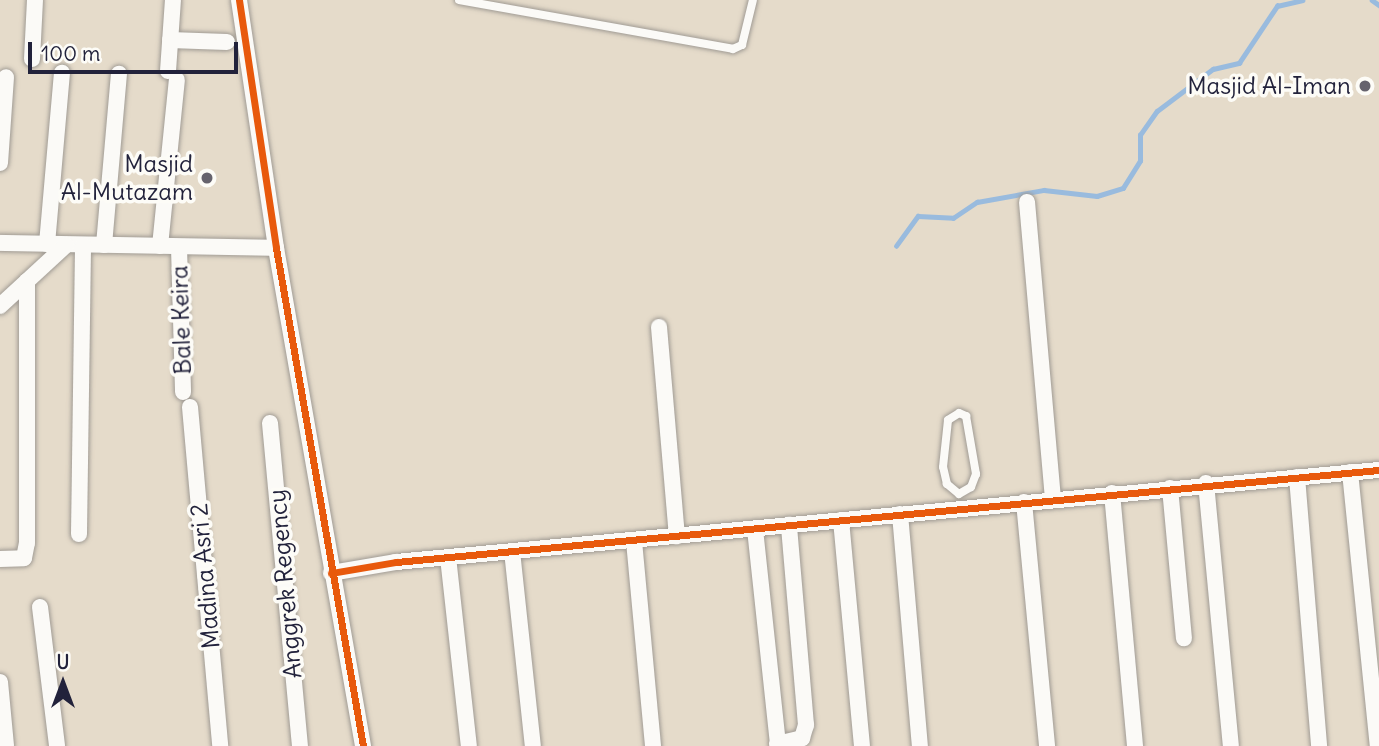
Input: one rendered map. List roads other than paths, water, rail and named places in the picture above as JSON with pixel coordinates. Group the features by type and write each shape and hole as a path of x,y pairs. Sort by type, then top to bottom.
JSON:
{"street":[{"path":"32,59 35,0"},
{"path":"160,246 172,75 170,40 173,0"},
{"path":"240,0 276,248 363,746"},
{"path":"170,40 227,43"},
{"path":"47,244 62,73"},
{"path":"104,245 119,74"},
{"path":"0,163 6,77"},
{"path":"1027,202 1054,499"},
{"path":"0,243 276,248"},
{"path":"2,304 66,245"},
{"path":"79,534 83,245"},
{"name":"Bale Keira","path":"179,247 186,400"},
{"path":"0,559 24,558 27,543 27,281"},
{"path":"659,327 677,536"},
{"name":"Madina Asri 2","path":"186,400 220,746"},
{"name":"Anggrek Regency","path":"270,422 300,746"},
{"path":"331,573 448,557 900,514 959,500 1024,502 1206,483 1379,470"},
{"path":"1350,472 1378,746"},
{"path":"1297,477 1319,746"},
{"path":"1206,483 1231,746"},
{"path":"1170,488 1184,638"},
{"path":"1112,493 1135,746"},
{"path":"1024,502 1047,746"},
{"path":"900,514 920,746"},
{"path":"841,520 862,746"},
{"path":"755,529 777,745 802,738 806,725 789,526"},
{"path":"634,541 653,746"},
{"path":"512,551 533,746"},
{"path":"448,557 469,746"},
{"path":"40,607 57,746"},
{"path":"0,682 6,746"}],"lane":[{"path":"459,0 733,49 742,45 753,0"},
{"path":"959,414 966,416 976,474 971,487 959,500 947,484 943,467 948,420 959,414"}],"waterway":[{"path":"896,246 918,216 953,218 977,202 1044,190 1097,196 1123,188 1140,161 1140,135 1157,111 1213,69 1239,63 1277,6 1302,0"},
{"path":"1372,0 1379,5"}],"place":[{"name":"Masjid Al-Iman","path":"1365,86"},
{"name":"Masjid Al-Mutazam","path":"207,178"}]}
